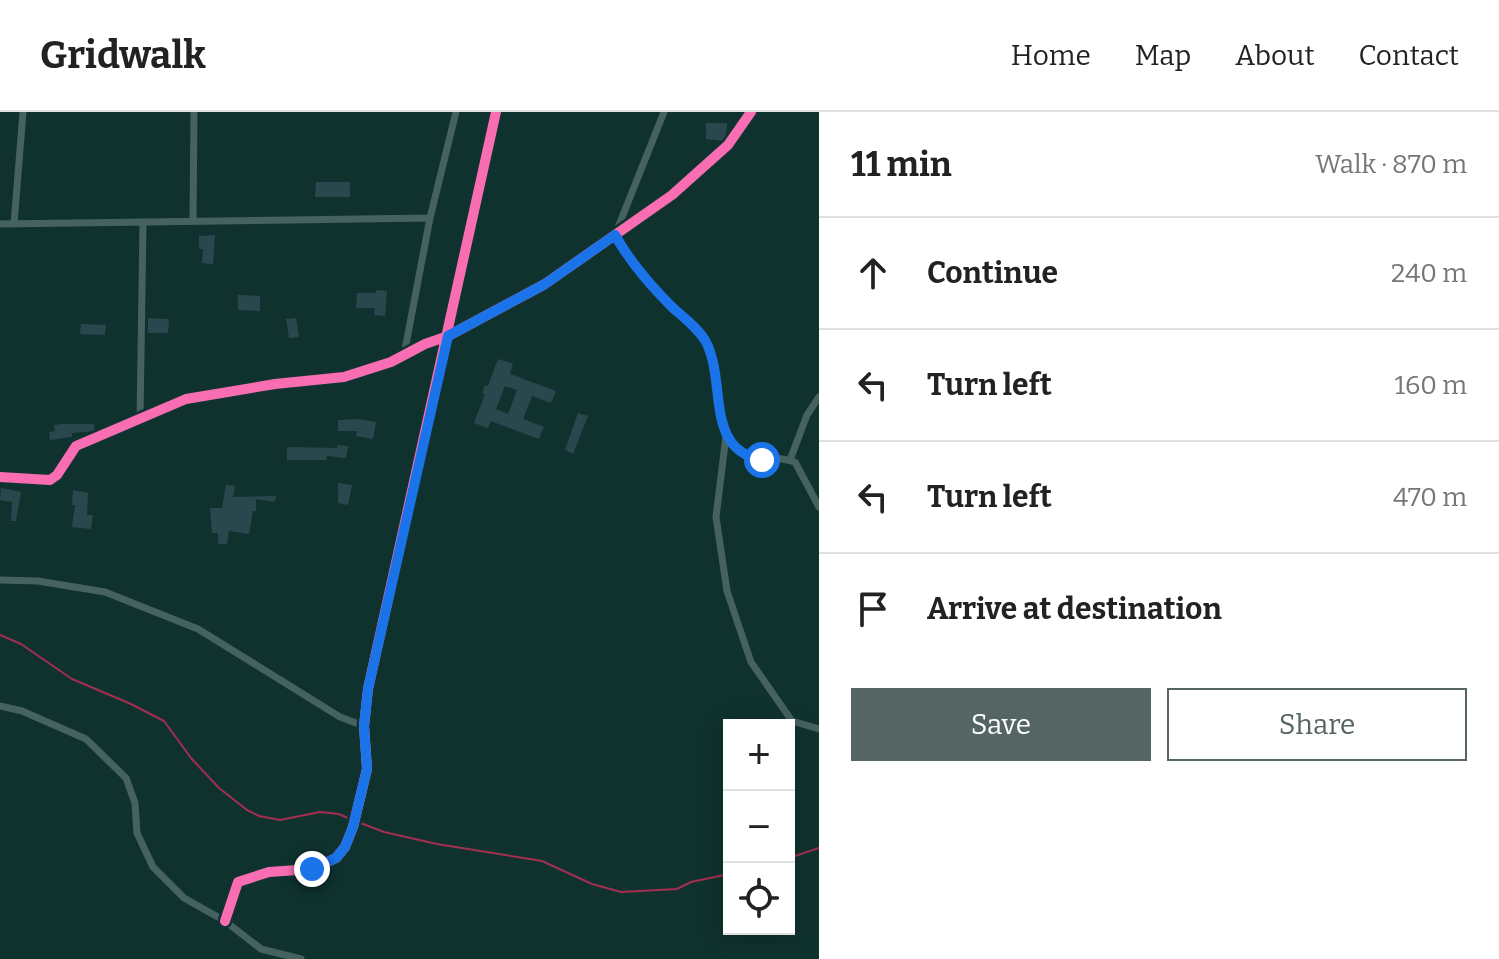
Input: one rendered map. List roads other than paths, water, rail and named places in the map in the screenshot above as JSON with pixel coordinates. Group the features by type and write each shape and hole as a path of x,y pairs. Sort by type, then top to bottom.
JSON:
{"street":[{"path":"14,224 23,112"},
{"path":"193,220 194,112"},
{"path":"404,355 430,218 456,112"},
{"path":"225,921 238,882 269,872 312,869 336,858 345,847 353,827 367,769 364,726 368,689 496,112"},
{"path":"615,235 664,112"},
{"path":"0,477 50,480 57,475 76,446 186,399 275,384 344,377 391,362 448,336 545,284 672,195 728,145 751,112"},
{"path":"0,224 430,218"},
{"path":"140,419 143,222"},
{"path":"615,235 638,269 704,338 714,367 726,436 716,517 727,591 751,662 792,721 819,729"},
{"path":"790,460 807,415 819,397"},
{"path":"726,436 732,446 750,457 795,462 819,507"},
{"path":"0,580 38,581 105,592 198,629 340,717 364,726"},
{"path":"0,706 22,711 86,739 126,778 135,803 137,833 153,867 184,898 225,921 261,949 301,959"}],"waterway":[{"path":"0,635 21,644 72,679 164,721 191,758 219,788 247,810 280,820 320,812 339,814 352,820"},
{"path":"358,822 384,832 437,844 542,861 592,884 621,892 677,889 691,882 723,875"},
{"path":"795,856 819,848"}]}
